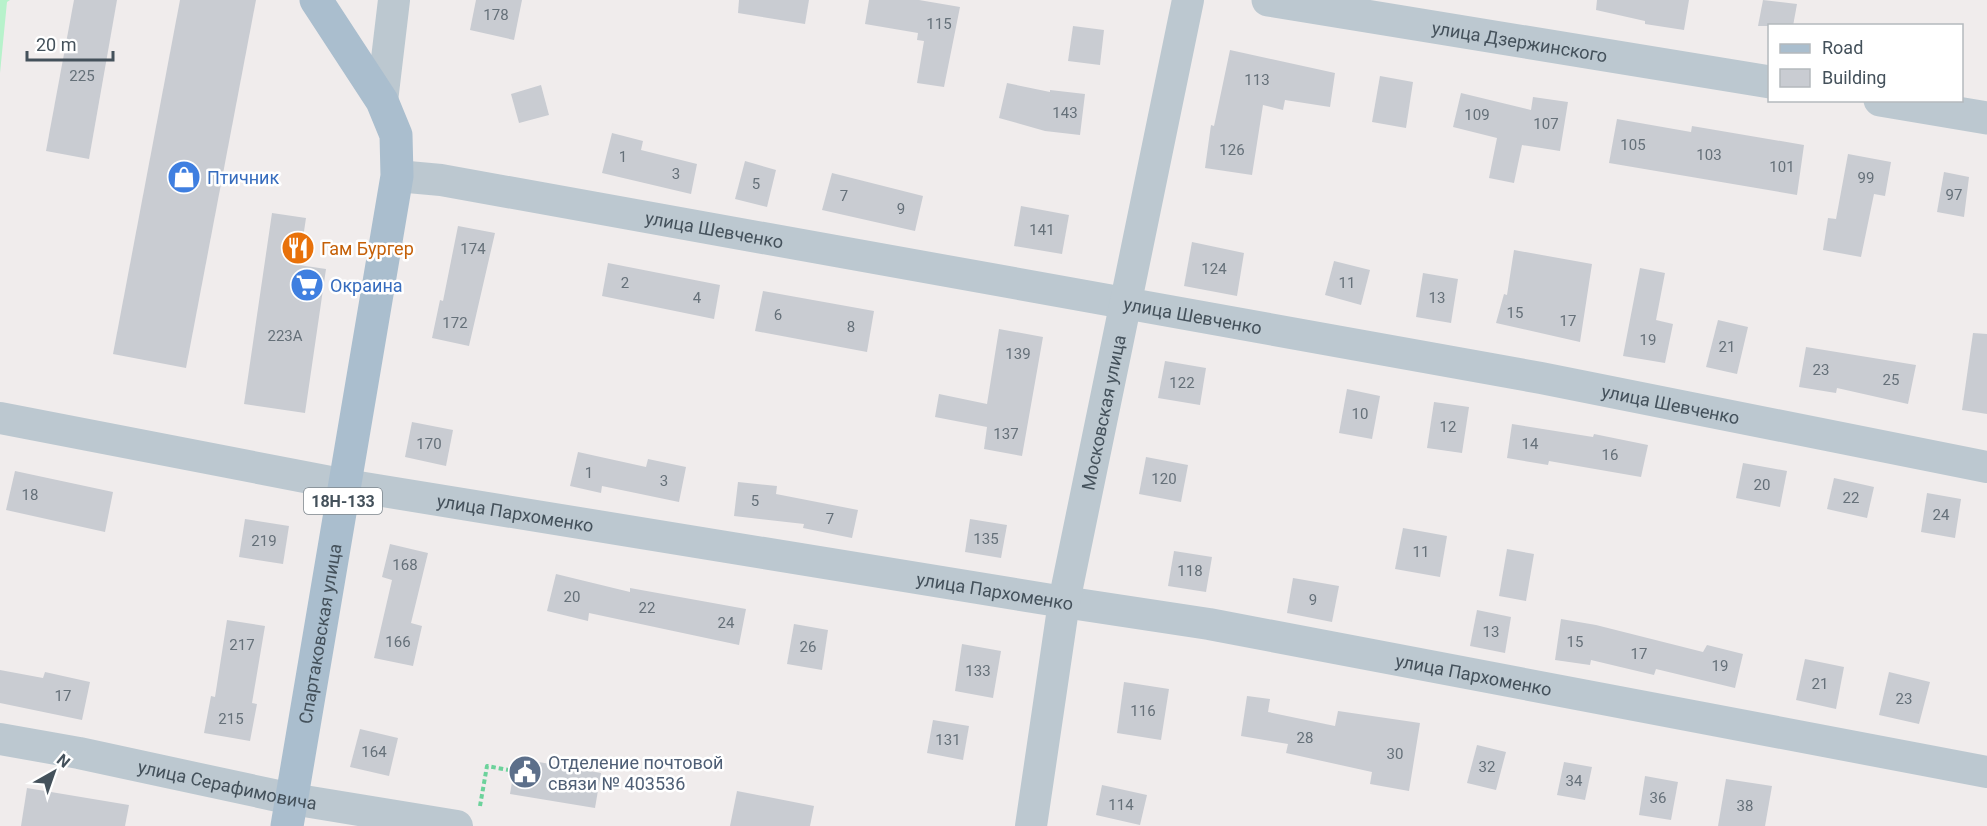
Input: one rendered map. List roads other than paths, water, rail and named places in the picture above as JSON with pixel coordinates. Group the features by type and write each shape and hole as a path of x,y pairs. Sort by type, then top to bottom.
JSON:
{"main road":[{"name":"Спартаковская улица","path":"289,812 397,176 396,135 382,101 316,0"}],"street":[{"path":"382,101 394,0"},
{"name":"Московская улица","path":"1031,826 1064,603 1188,0"},
{"name":"улица Дзержинского","path":"1269,0 1768,82"},
{"path":"1892,102 1987,118"},
{"name":"улица Шевченко","path":"397,176 441,180 1125,305 1542,378 1987,467"},
{"name":"улица Пархоменко","path":"0,418 346,485 1064,603 1209,624 1987,772"},
{"name":"улица Серафимовича","path":"0,739 79,753 289,812 468,818"}],"place":[{"name":"Птичник","path":"184,177"},
{"name":"Гам Бургер","path":"298,248"},
{"name":"Окраина","path":"307,285"},
{"name":"Отделение почтовой связи № 403536","path":"525,772"}]}
